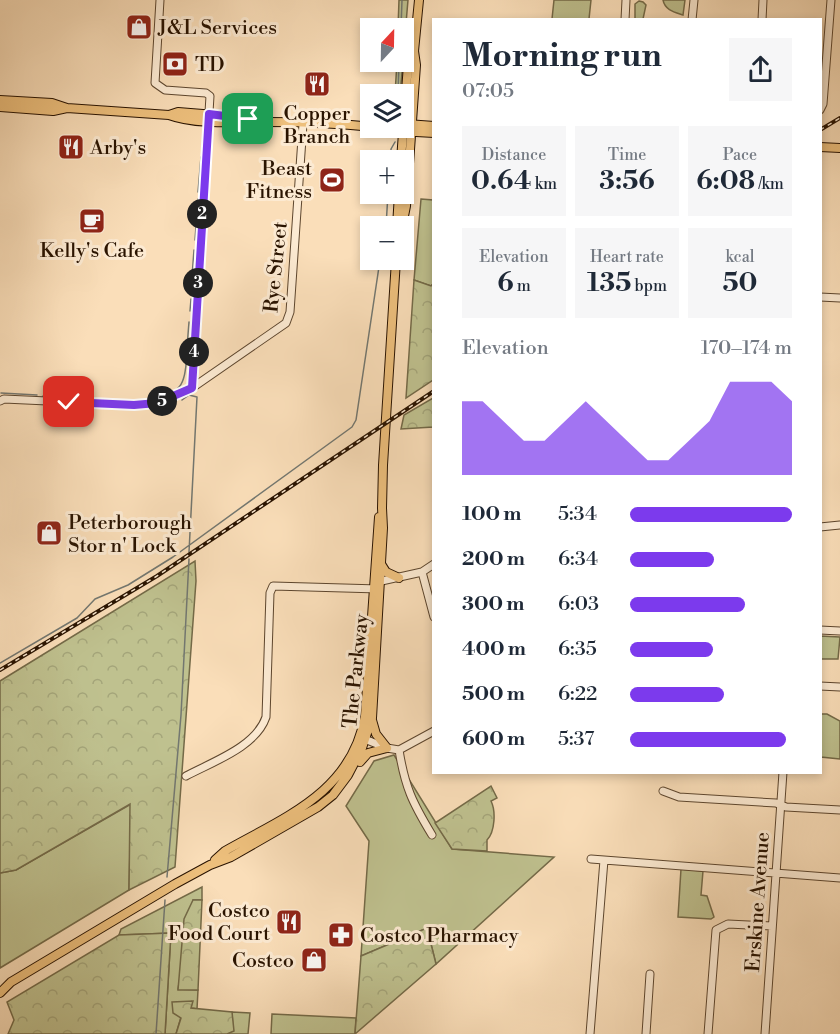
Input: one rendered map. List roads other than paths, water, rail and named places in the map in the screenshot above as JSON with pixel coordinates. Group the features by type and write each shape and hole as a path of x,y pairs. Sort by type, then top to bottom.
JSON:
{"main road":[{"path":"408,84 408,64 414,51 419,0"},
{"path":"0,100 52,103 67,108 169,115 178,119 209,118 239,124 264,122 360,127"},
{"path":"0,107 53,111 67,108"},
{"path":"414,127 432,126"},
{"path":"414,129 432,133"},
{"path":"403,216 406,138"},
{"path":"822,147 840,148"},
{"name":"The Parkway","path":"0,993 11,982 210,865 231,857 318,807 333,795 348,775 362,738 376,585 381,563 395,270"},
{"name":"The Parkway","path":"210,865 225,851 310,802 326,789 345,766 372,718 378,524 382,508"},
{"path":"381,563 386,572 399,578"},
{"path":"348,775 368,753 387,748 376,734 372,718"},
{"name":"The Parkway","path":"0,984 11,982"}],"street":[{"path":"160,0 155,83 165,90 206,93 210,96 192,388"},
{"path":"625,18 626,0"},
{"path":"692,18 694,0"},
{"path":"762,18 763,0"},
{"path":"822,106 831,0"},
{"name":"Rye Street","path":"2,400 134,405 157,403 192,388 286,323 290,312 303,124"},
{"path":"822,297 840,298"},
{"path":"822,527 840,525"},
{"path":"186,776 250,741 263,725 266,717 270,593 273,586 376,585 422,572 432,565"},
{"path":"422,572 432,610"},
{"path":"822,630 840,632"},
{"path":"822,686 840,687"},
{"path":"362,738 399,750 432,732"},
{"path":"399,750 404,780 414,805 432,835"},
{"name":"Erskine Avenue","path":"765,1034 783,774"},
{"path":"663,790 679,797 781,803 786,807 840,810"},
{"path":"591,859 840,878"},
{"path":"590,1034 604,860"},
{"path":"708,1034 716,930 728,924 772,927"},
{"path":"646,1034 650,974"}],"waterway":[{"path":"401,18 402,0"},
{"path":"398,84 399,72"},
{"path":"391,150 395,142"},
{"path":"198,192 201,157"},
{"path":"195,240 198,199"},
{"path":"387,204 387,216"},
{"path":"191,290 194,250"},
{"path":"0,663 77,618 95,599 128,585 173,557 352,427 356,420 378,270"},
{"path":"190,311 191,299"},
{"path":"187,347 189,322"},
{"path":"151,399 169,394 180,386 187,356"},
{"path":"1,393 37,395"},
{"path":"182,400 189,395 197,397 189,552"},
{"path":"43,396 60,397"},
{"path":"72,398 89,398"},
{"path":"102,399 110,400"},
{"path":"114,400 119,400"},
{"path":"125,401 143,400"},
{"path":"167,877 181,715 189,559"},
{"path":"156,1034 165,900"}],"railway":[{"path":"822,129 840,118"},
{"path":"0,670 157,576 432,392"}],"place":[{"name":"J&L Services","path":"139,27"},
{"name":"TD","path":"175,64"},
{"name":"Copper Branch","path":"317,84"},
{"name":"Arby's","path":"71,147"},
{"name":"Beast Fitness","path":"332,180"},
{"name":"Kelly's Cafe","path":"92,221"},
{"name":"Peterborough Stor n' Lock","path":"49,533"},
{"name":"Costco Food Court","path":"289,922"},
{"name":"Costco Pharmacy","path":"341,935"},
{"name":"Costco","path":"314,960"}]}
